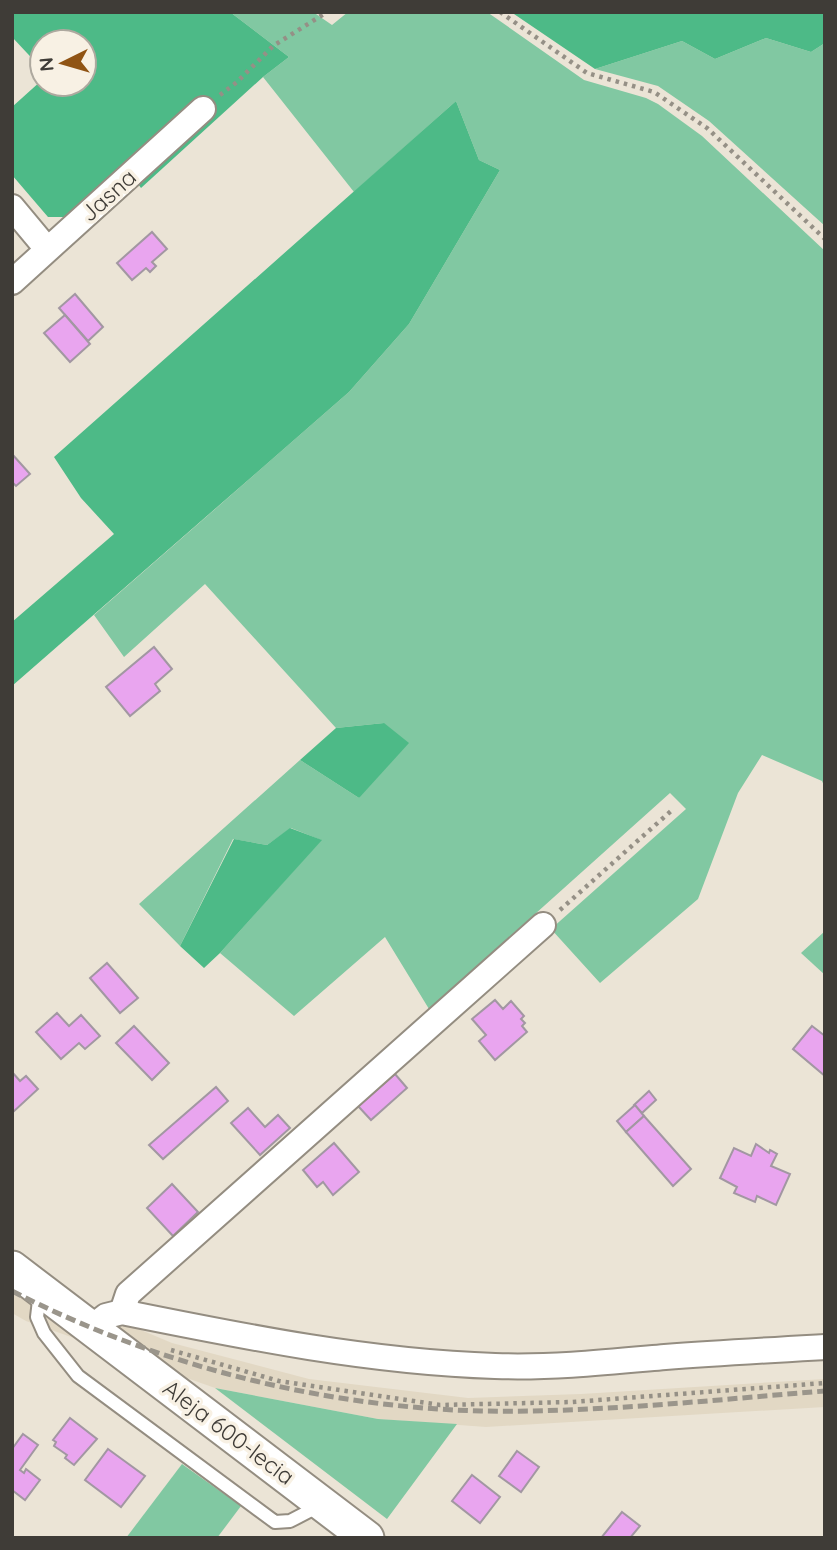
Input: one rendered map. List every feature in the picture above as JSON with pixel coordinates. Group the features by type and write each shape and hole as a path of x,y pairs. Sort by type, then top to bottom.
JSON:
{"main road":[{"name":"Aleja 600-lecia","path":"12,1268 367,1538"}],"street":[{"name":"Jasna","path":"12,282 203,108"},
{"path":"12,207 47,249"},
{"path":"122,1312 128,1294 543,925"},
{"path":"92,1327 106,1316 122,1312 347,1353 486,1366 577,1364 825,1347"}],"lane":[{"path":"41,1289 37,1317 44,1333 78,1376 275,1522 290,1521 323,1504"}],"path":[{"path":"237,82 273,46 327,12"},
{"path":"500,12 587,73 654,92 707,128 825,239"},
{"path":"543,925 671,811"}],"shaded area":[{"path":"12,1276 172,1343 309,1379 468,1398 825,1379 825,1407 486,1427 378,1419 215,1388 26,1321 12,1313"}],"green space":[{"path":"12,12 230,12 289,57 263,77 141,188 133,177 111,178 65,217 48,217 12,175 12,107 28,93 28,98 98,98 98,28 28,28 28,54 12,37"},
{"path":"230,12 317,12 316,14 332,25 348,12 487,12 584,80 658,104 702,136 825,251 825,788 822,781 762,755 738,793 698,899 600,983 551,929 686,809 670,793 429,1009 385,937 294,1016 220,953 321,840 291,828 267,845 233,839 180,946 139,904 300,760 359,798 384,723 336,728 205,584 124,657 94,615 349,392 409,324 500,170 479,160 456,101 354,192 263,77 289,57"},
{"path":"825,12 825,43 811,52 766,38 715,59 682,41 595,69 514,14"},
{"path":"766,38 811,52 825,43 825,226 709,121 658,86 595,69 682,41 715,59"},
{"path":"456,101 479,160 500,170 409,324 349,392 12,686 12,622 114,534 81,498 54,457"},
{"path":"384,723 409,743 359,798 300,760 336,728"},
{"path":"290,828 322,840 204,968 180,946 234,839 267,845"},
{"path":"825,931 825,975 801,953"},
{"path":"215,1388 378,1419 457,1424 387,1519"},
{"path":"182,1464 241,1506 217,1538 126,1538"}],"building":[{"path":"152,232 167,249 152,262 156,266 150,272 146,268 132,280 117,263"},
{"path":"75,294 103,327 88,341 59,308"},
{"path":"65,315 90,344 70,362 44,333"},
{"path":"12,454 30,474 16,486 12,482"},
{"path":"154,647 172,669 155,684 160,691 130,716 106,687"},
{"path":"107,963 138,998 120,1013 90,978"},
{"path":"495,1000 503,1009 511,1001 524,1016 521,1019 525,1023 522,1026 527,1032 495,1060 479,1041 486,1035 472,1019"},
{"path":"57,1013 69,1026 81,1015 100,1036 85,1049 79,1043 61,1059 36,1032"},
{"path":"134,1026 169,1063 152,1080 116,1043"},
{"path":"812,1026 825,1036 825,1076 793,1049"},
{"path":"12,1072 20,1081 26,1076 38,1089 12,1113"},
{"path":"395,1074 407,1088 371,1120 358,1106"},
{"path":"216,1087 228,1101 163,1159 149,1145"},
{"path":"649,1091 656,1100 642,1113 634,1105"},
{"path":"635,1105 644,1116 626,1132 617,1121"},
{"path":"248,1108 265,1127 278,1115 290,1128 260,1155 231,1123"},
{"path":"644,1116 691,1169 673,1186 626,1132"},
{"path":"334,1143 359,1172 333,1195 323,1182 317,1187 303,1170"},
{"path":"756,1144 769,1153 770,1150 777,1154 771,1166 790,1174 776,1205 757,1196 755,1202 734,1193 737,1187 720,1178 734,1148 751,1156"},
{"path":"172,1184 198,1212 173,1236 147,1208"},
{"path":"70,1418 97,1439 74,1465 65,1458 67,1455 54,1446 56,1442 53,1440"},
{"path":"23,1434 38,1445 20,1470 24,1473 26,1469 40,1480 25,1500 12,1490 12,1449"},
{"path":"108,1449 145,1476 121,1507 85,1480"},
{"path":"517,1451 539,1467 521,1492 499,1476"},
{"path":"472,1475 500,1497 480,1523 452,1501"},
{"path":"622,1512 640,1526 630,1538 601,1538"}],"railway":[{"path":"12,1291 123,1340 181,1360 300,1391 360,1401 421,1408 524,1411 653,1405 825,1391"}]}
